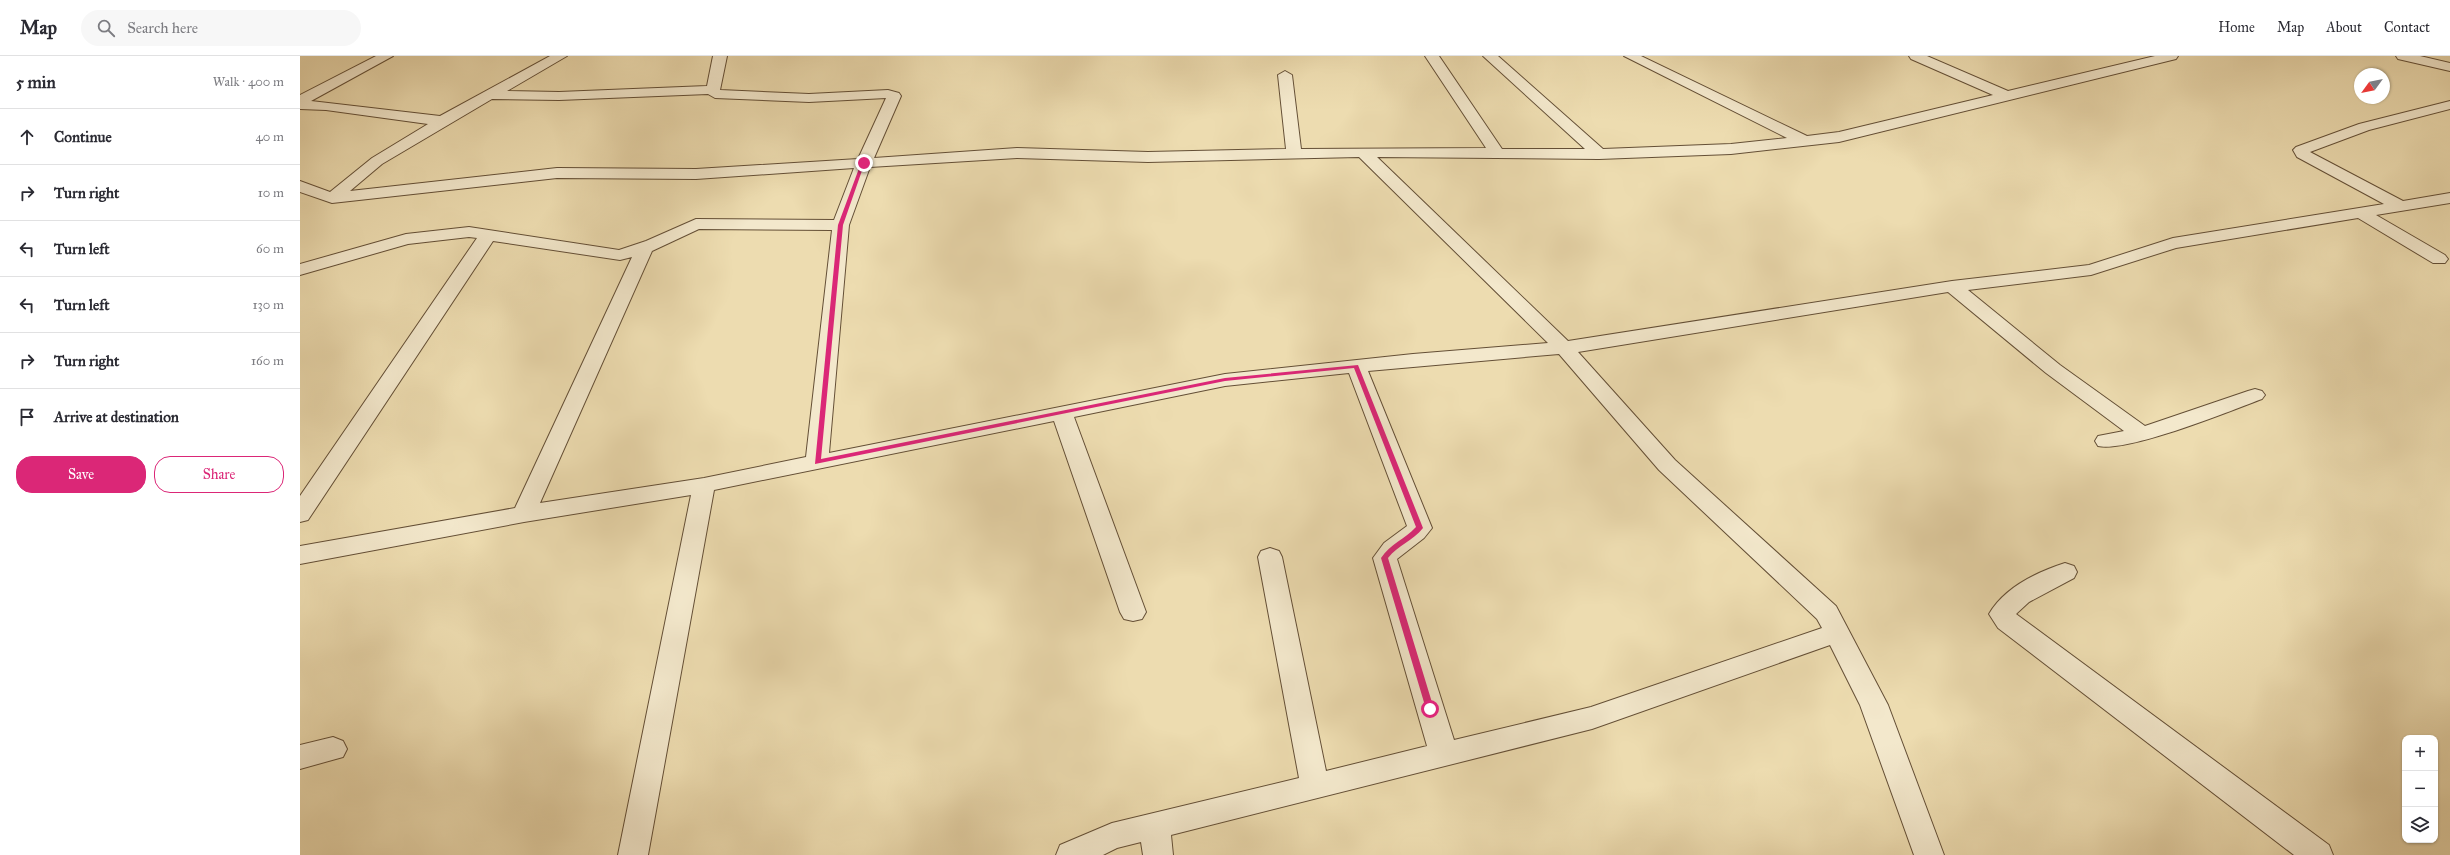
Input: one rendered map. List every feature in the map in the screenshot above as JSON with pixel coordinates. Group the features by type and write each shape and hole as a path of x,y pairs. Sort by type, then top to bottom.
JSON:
{"street":[{"path":"300,101 386,56"},
{"path":"332,198 377,161 442,121 560,56"},
{"path":"712,90 720,56"},
{"path":"1432,56 1497,153"},
{"path":"1490,56 1599,154"},
{"path":"1631,56 1805,141"},
{"path":"1916,56 2007,96"},
{"path":"300,186 332,198 557,173 696,174 1017,153 1148,157 1363,152 1599,154 1731,149 1839,137 2171,56"},
{"path":"2403,56 2450,67"},
{"path":"1285,75 1294,153"},
{"path":"489,95 559,96 712,90"},
{"path":"712,90 714,94 809,98 888,94 894,96 864,163 841,225 817,462"},
{"path":"300,105 326,106 442,121"},
{"path":"2403,207 2302,154 2301,150 2364,127 2450,105"},
{"path":"1363,152 1564,348 1667,465 1828,613 1874,705 1929,855"},
{"path":"300,555 524,514 704,485 1225,380 1356,366 1564,348 1952,286 2091,270 2173,243 2403,207 2450,198"},
{"path":"2361,213 2446,260"},
{"path":"300,270 406,238 469,232 620,255 645,247 696,224 841,225"},
{"path":"300,514 488,235"},
{"path":"524,514 645,247"},
{"path":"300,285 318,265"},
{"path":"1952,286 2053,369 2142,434"},
{"path":"1356,366 1420,528 1409,539 1392,548 1385,558 1444,754"},
{"path":"2106,441 2142,434 2255,395"},
{"path":"1062,412 1133,612"},
{"path":"633,855 704,485"},
{"path":"1270,558 1315,787"},
{"path":"2065,572 2011,601 2003,607 2002,614 2008,621 2101,693 2318,855"},
{"path":"1071,855 1112,836 1592,718 1837,633"},
{"path":"300,757 333,749"},
{"path":"1155,826 1158,855"}],"route":[{"path":"864,163 841,225 817,462 1225,380 1356,366 1420,528 1409,539 1392,548 1385,558 1430,709"}]}
